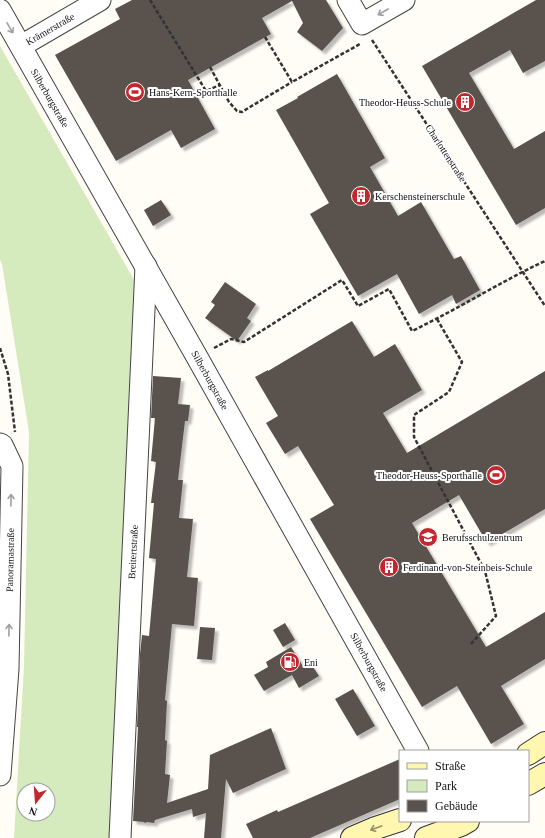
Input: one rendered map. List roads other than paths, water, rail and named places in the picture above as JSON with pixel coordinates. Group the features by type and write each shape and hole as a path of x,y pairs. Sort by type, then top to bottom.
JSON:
{"main road":[{"path":"529,753 545,744"},
{"path":"529,783 545,774"},
{"path":"352,838 399,820"},
{"path":"426,838 463,826"}],"street":[{"name":"Krämerstraße","path":"21,46 100,0"},
{"path":"348,0 367,31 404,0"},
{"name":"Silberburgstraße","path":"0,10 146,266 417,750"},
{"name":"Breitertstraße","path":"120,838 146,266"},
{"name":"Panoramastraße","path":"0,775 12,466 2,445 8,440"}],"place":[{"name":"Hans-Kern-Sporthalle","path":"135,92"},
{"name":"Theodor-Heuss-Schule","path":"465,102"},
{"name":"Kerschensteinerschule","path":"361,196"},
{"name":"Theodor-Heuss-Sporthalle","path":"496,475"},
{"name":"Berufsschulzentrum","path":"428,537"},
{"name":"Ferdinand-von-Steinbeis-Schule","path":"389,567"},
{"name":"Eni","path":"290,662"}]}
